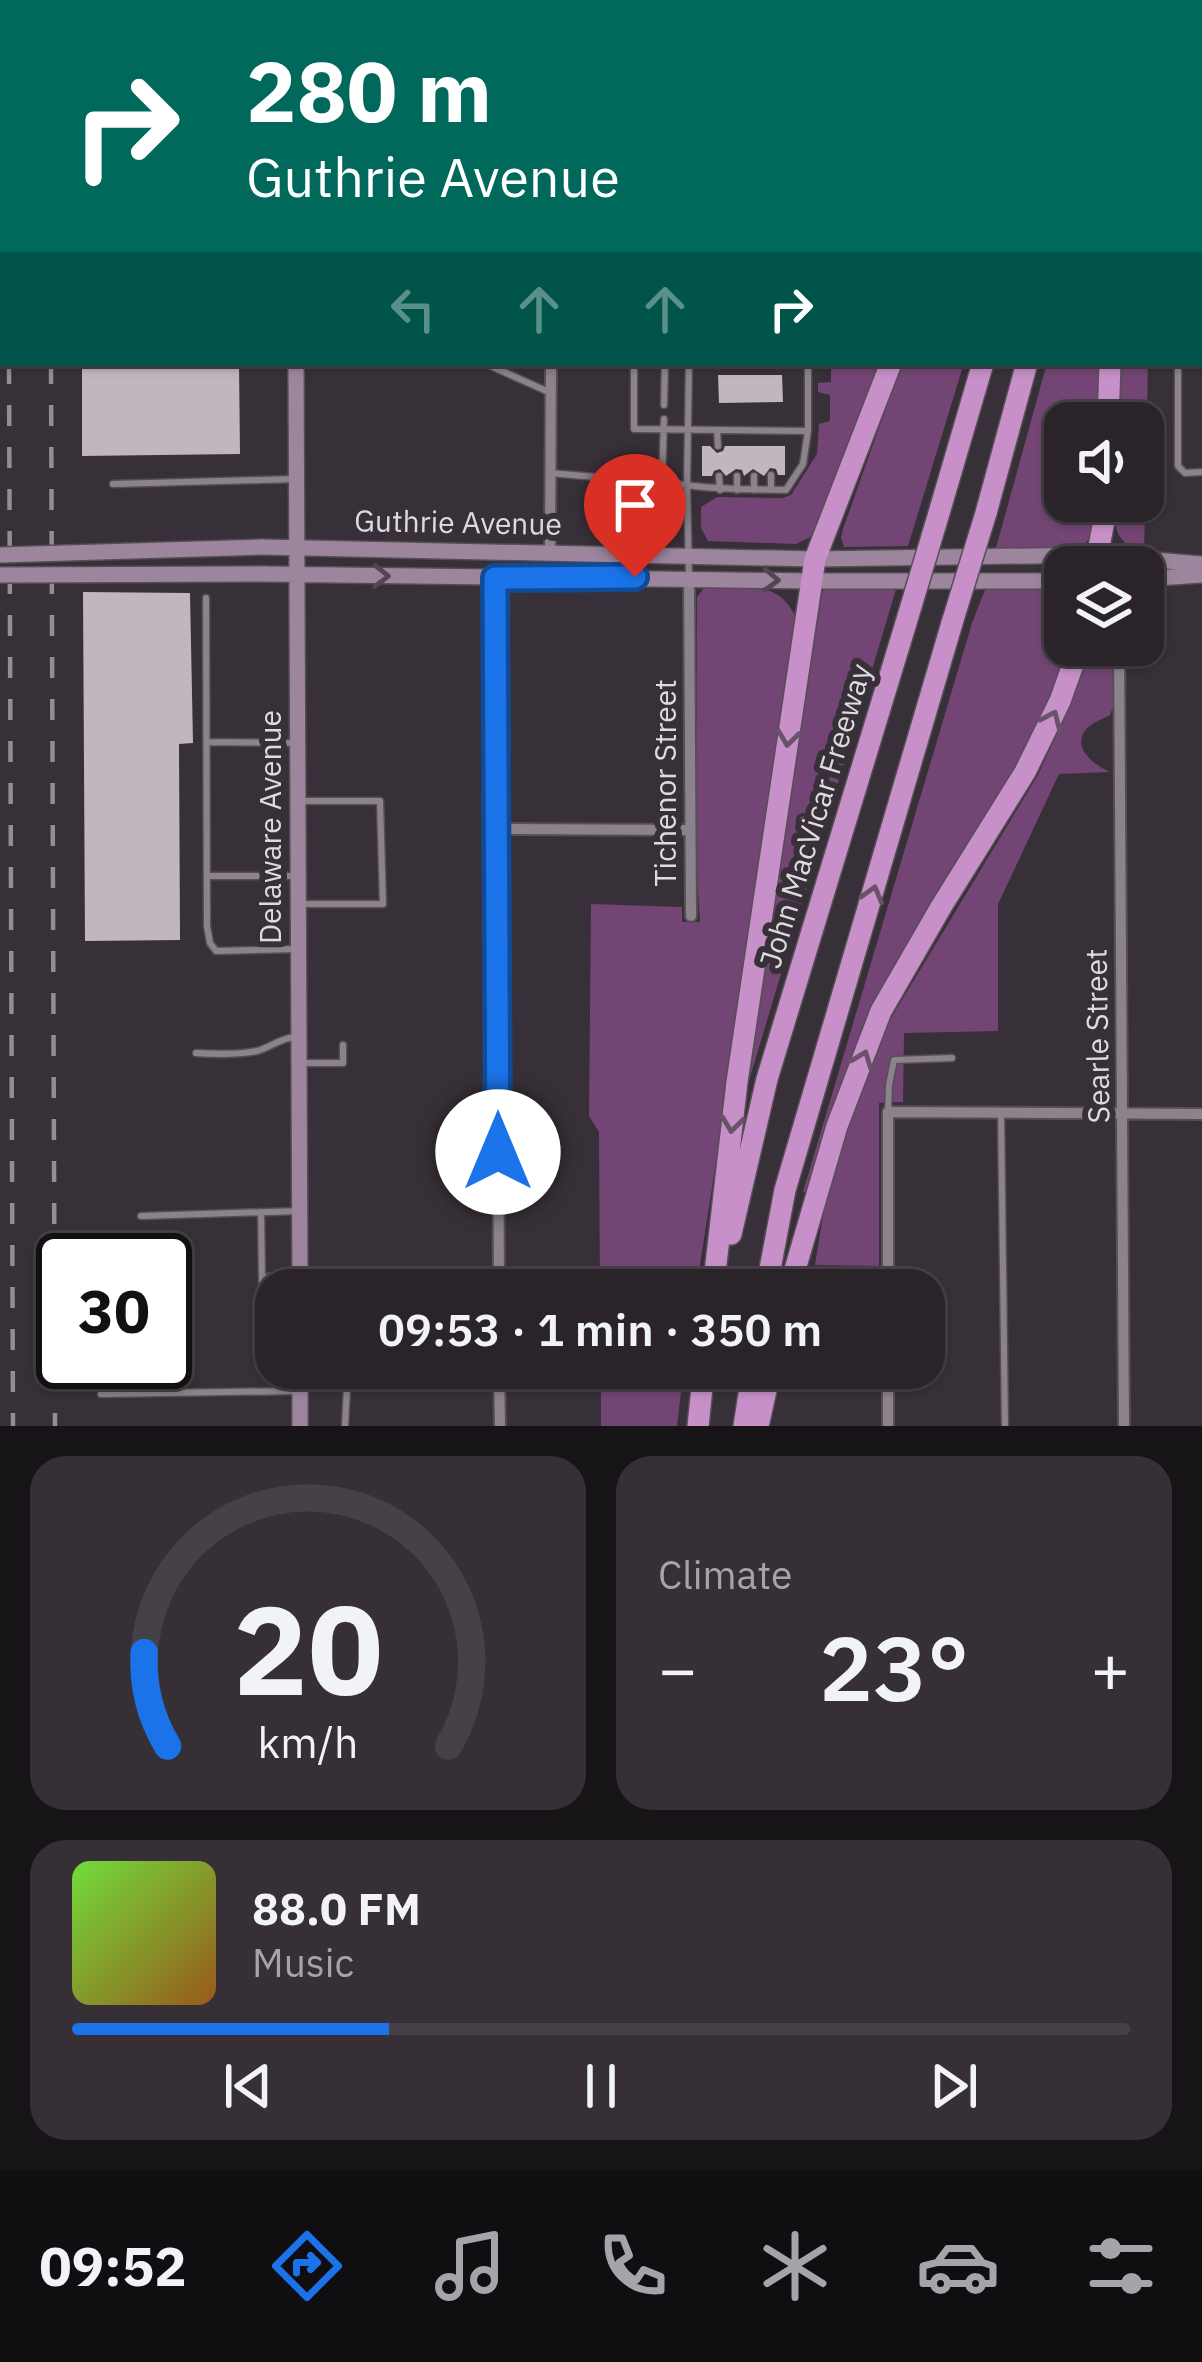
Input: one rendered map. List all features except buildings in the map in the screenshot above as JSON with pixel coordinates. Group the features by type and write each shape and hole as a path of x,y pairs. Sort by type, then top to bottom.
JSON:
{"highway":[{"path":"717,1269 737,1082 813,570 889,366"},
{"name":"John MacVicar Freeway","path":"720,1269 767,1079 982,366"},
{"path":"770,1269 785,1190 1027,366"},
{"path":"1109,402 1110,366"},
{"path":"795,1269 837,1126 881,1011 1025,772 1072,666"},
{"path":"698,1426 702,1389"},
{"path":"744,1426 750,1389"},
{"path":"758,1426 766,1389"}],"main road":[{"name":"Delaware Avenue","path":"296,366 300,1269"},
{"name":"Guthrie Avenue","path":"0,555 261,547 550,552 690,556 813,570 1044,580"},
{"name":"Guthrie Avenue","path":"0,575 689,578 1044,563"},
{"name":"Guthrie Avenue","path":"1164,563 1202,564"},
{"path":"1164,578 1202,575"},
{"path":"300,1389 300,1426"}],"street":[{"path":"550,552 551,366"},
{"path":"495,578 499,1269"},
{"name":"Tichenor Street","path":"689,578 691,916"},
{"name":"Searle Street","path":"1119,666 1124,1426"},
{"path":"496,829 690,830"},
{"path":"888,1269 888,1112 1202,1114"},
{"path":"499,1389 500,1426"},
{"path":"888,1389 888,1426"}],"lane":[{"path":"491,366 551,393"},
{"path":"634,366 634,429 664,424 689,430 808,431"},
{"path":"664,405 665,366"},
{"path":"689,366 689,578"},
{"path":"550,473 720,490 786,490 803,464 808,366"},
{"path":"1178,366 1178,466 1185,473 1202,472"},
{"path":"662,482 664,424"},
{"path":"717,430 718,446"},
{"path":"736,430 736,446"},
{"path":"753,430 753,446"},
{"path":"771,430 771,446"},
{"path":"719,476 720,490"},
{"path":"737,476 737,490"},
{"path":"754,476 754,490"},
{"path":"771,476 771,490"},
{"path":"112,484 296,479"},
{"path":"206,598 210,943 217,950 298,949"},
{"path":"207,742 297,743"},
{"path":"298,801 380,801 383,904 298,904"},
{"path":"208,876 298,876"},
{"path":"196,1053 251,1052 298,1036"},
{"path":"299,1063 343,1063 343,1045"},
{"path":"888,1112 894,1060 952,1058"},
{"path":"1001,1113 1005,1426"},
{"path":"141,1216 299,1210"},
{"path":"261,1212 262,1269"},
{"path":"101,1394 300,1389"},
{"path":"345,1426 347,1389"}],"shaded area":[{"path":"831,366 882,366 817,534 796,544 708,541 701,528 701,507 717,497 791,495 817,454 819,424 830,421 830,395 818,392 818,383 831,382"},
{"path":"901,366 963,366 908,546 844,547 843,529"},
{"path":"1046,366 1102,366 1101,402 1044,402 1044,522 1094,522 1083,546 996,548"},
{"path":"1120,366 1148,366 1147,402 1119,402"},
{"path":"1116,522 1145,522 1144,546 1130,546 1118,534"},
{"path":"825,586 897,586 746,1084 822,593"},
{"path":"753,587 775,593 792,609 798,623 772,804 699,1269 600,1269 599,1132 589,1116 591,904 682,907 682,922 700,922 697,597 704,588"},
{"path":"985,590 1044,590 1044,666 1062,666 1043,719 838,1096 806,1193 803,1192"},
{"path":"1083,666 1114,666 1110,715 1093,724 1081,739 1090,759 1110,772 1059,774 998,904 998,1031 904,1033 903,1102 879,1103 879,1266 815,1265 825,1203 888,1023 1038,775"},
{"path":"601,1389 681,1389 677,1426 601,1426"}],"railway":[{"path":"9,366 13,1426"},
{"path":"51,366 55,1426"}],"route":[{"path":"498,1152 495,578 635,577"}]}
